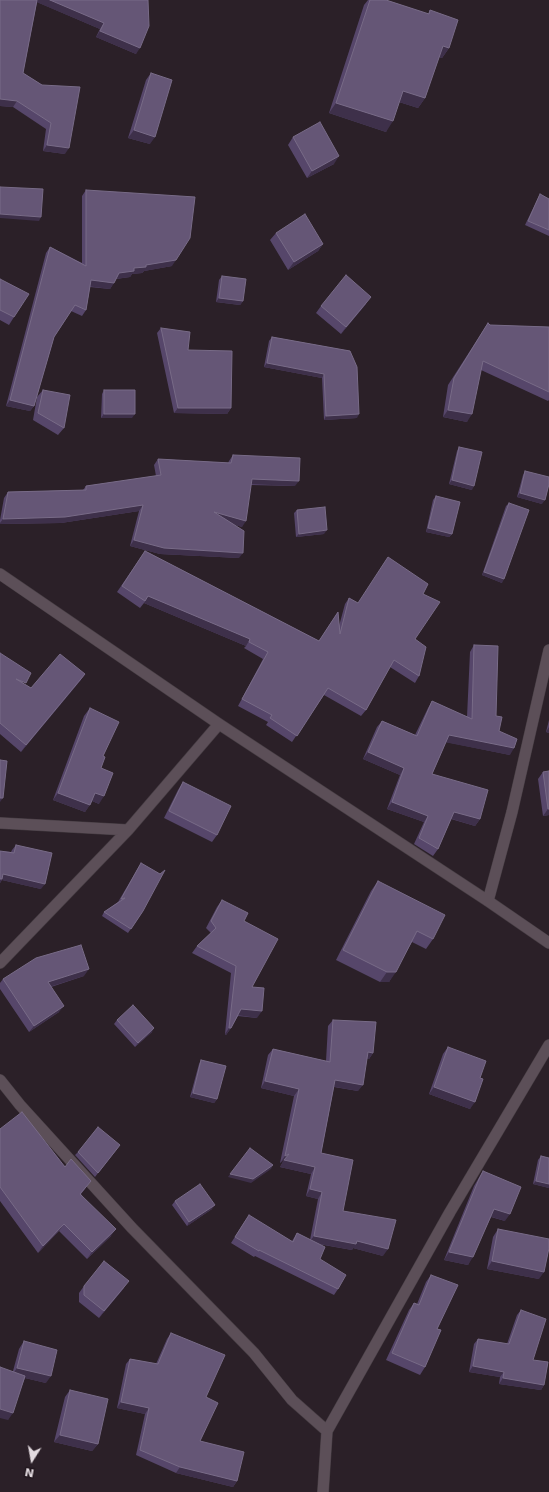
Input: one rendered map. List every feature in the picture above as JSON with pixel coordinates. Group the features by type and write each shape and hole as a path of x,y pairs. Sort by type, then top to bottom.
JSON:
{"street":[{"path":"0,574 219,724 488,901 549,943"},
{"path":"488,901 512,812 549,650"},
{"path":"0,963 128,830 219,724"},
{"path":"0,823 128,830"},
{"path":"323,1492 327,1431 450,1212 549,1044"},
{"path":"0,1080 20,1105 132,1228 254,1353 292,1400 327,1431"}],"building":[{"path":"0,0 37,0 23,73 42,85 80,87 69,148 47,145 51,123 17,101 0,99"},
{"path":"50,0 148,0 149,26 140,48 100,31 104,23"},
{"path":"370,0 386,0 429,14 430,10 458,20 449,48 443,46 425,98 403,91 393,121 336,103"},
{"path":"151,73 172,80 155,137 134,130"},
{"path":"320,122 339,156 312,171 293,137"},
{"path":"0,187 43,189 41,217 0,214"},
{"path":"86,190 195,197 190,238 176,260 146,265 146,267 134,268 134,271 119,273 114,283 91,280 86,310 75,305 54,337 34,406 10,400 50,247 86,266"},
{"path":"540,194 549,199 549,230 528,221"},
{"path":"305,214 323,244 294,262 276,233"},
{"path":"346,275 371,297 346,327 321,306"},
{"path":"222,276 246,279 243,301 219,298"},
{"path":"0,279 29,294 14,317 0,310"},
{"path":"488,323 490,325 549,327 549,392 483,361 472,414 448,410 454,378"},
{"path":"161,328 190,332 188,350 232,351 231,408 178,408"},
{"path":"272,337 350,351 357,367 359,414 326,416 324,374 267,363"},
{"path":"43,390 70,395 64,428 38,413"},
{"path":"104,390 135,390 135,414 104,414"},
{"path":"459,447 482,452 474,486 452,480"},
{"path":"233,455 300,458 299,481 252,479 246,521 214,512 244,531 243,553 164,548 134,540 143,505 65,517 3,519 8,492 86,490 86,486 161,475 158,459 231,463"},
{"path":"525,471 549,477 545,500 520,493"},
{"path":"436,496 460,502 452,534 428,528"},
{"path":"509,503 529,510 504,579 484,572"},
{"path":"325,507 327,530 299,534 297,510"},
{"path":"145,551 319,641 338,612 340,634 349,598 358,603 388,557 428,584 423,594 440,602 415,639 426,647 419,676 394,660 366,710 328,688 297,736 270,718 272,715 242,699 268,652 249,642 250,639 148,596 145,601 122,586"},
{"path":"474,645 498,646 496,716 502,717 499,731 517,739 514,748 449,735 432,774 488,790 480,819 454,812 438,849 419,838 428,816 392,802 404,768 368,752 382,721 417,736 432,701 472,719"},
{"path":"0,653 31,673 26,683 16,679 31,688 60,654 85,674 26,745 0,723"},
{"path":"90,708 119,722 103,756 105,757 101,768 113,773 104,796 95,793 90,805 58,793"},
{"path":"0,760 7,761 3,798 0,798"},
{"path":"549,771 549,809 548,809 543,772"},
{"path":"183,782 231,806 217,835 169,811"},
{"path":"16,845 52,853 45,884 3,874 2,879 0,879 0,851 14,853"},
{"path":"141,863 160,874 165,870 143,911 131,929 104,912 125,898 121,899"},
{"path":"378,881 445,915 433,939 417,931 396,972 387,972 343,950"},
{"path":"222,900 248,913 244,921 278,939 252,987 264,988 262,1011 241,1009 231,1028 229,1028 236,966 197,946 216,928 211,921"},
{"path":"81,945 89,969 48,982 64,1006 34,1026 3,979 36,958"},
{"path":"133,1005 154,1028 138,1043 117,1020"},
{"path":"333,1020 376,1022 373,1053 368,1052 363,1085 335,1080 321,1153 353,1160 343,1211 396,1220 388,1249 357,1241 356,1244 314,1236 322,1192 310,1189 315,1167 284,1160 289,1154 285,1156 299,1089 265,1081 273,1049 330,1062"},
{"path":"448,1047 486,1061 480,1078 483,1079 475,1102 434,1087"},
{"path":"201,1060 226,1066 217,1099 193,1093"},
{"path":"22,1112 65,1167 71,1159 91,1181 80,1194 116,1229 92,1252 64,1224 43,1246 0,1187 0,1129"},
{"path":"98,1127 120,1145 98,1173 78,1152"},
{"path":"250,1148 273,1165 253,1179 230,1174"},
{"path":"541,1156 549,1158 549,1184 536,1181"},
{"path":"483,1171 521,1187 510,1214 494,1209 473,1257 449,1252 479,1179"},
{"path":"200,1184 215,1205 189,1222 175,1201"},
{"path":"249,1215 293,1242 297,1233 325,1247 320,1259 346,1275 338,1289 259,1251 235,1237"},
{"path":"498,1229 549,1239 549,1248 544,1272 492,1261"},
{"path":"104,1261 129,1281 104,1311 84,1295 84,1286"},
{"path":"431,1275 458,1285 437,1329 441,1330 425,1367 392,1353 414,1303 419,1305"},
{"path":"521,1310 546,1319 533,1360 548,1362 544,1385 503,1378 504,1372 473,1366 478,1339 509,1344"},
{"path":"171,1333 225,1355 206,1397 218,1403 200,1441 244,1452 237,1481 180,1467 140,1450 149,1408 121,1402 130,1359 158,1364"},
{"path":"24,1341 57,1350 51,1376 17,1368"},
{"path":"0,1367 25,1376 13,1413 0,1409"},
{"path":"70,1390 108,1399 98,1444 60,1435"}]}
